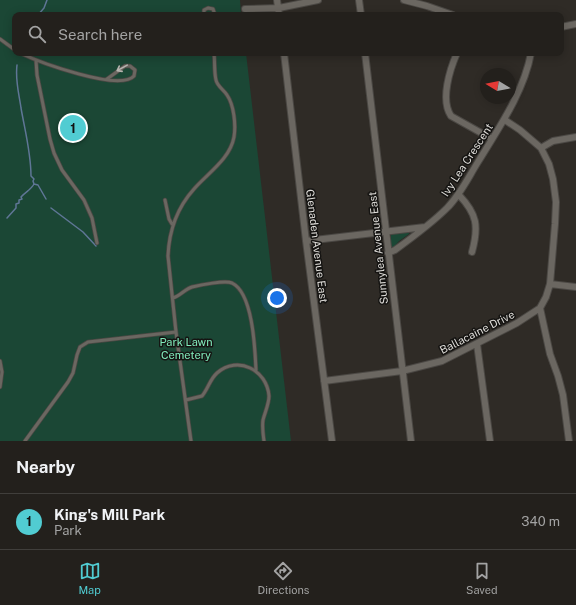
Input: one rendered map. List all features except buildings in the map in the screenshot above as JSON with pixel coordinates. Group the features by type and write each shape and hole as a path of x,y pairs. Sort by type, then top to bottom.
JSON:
{"street":[{"path":"277,0 279,12"},
{"path":"245,9 279,12 318,0"},
{"path":"359,0 361,12"},
{"path":"404,0 444,12"},
{"path":"564,27 576,24"},
{"name":"Glenaden Avenue East","path":"284,56 306,241 332,441"},
{"name":"Sunnylea Avenue East","path":"365,56 411,441"},
{"path":"455,56 448,79 446,101 448,111 451,116 492,139"},
{"name":"Ivy Lea Crescent","path":"388,253 393,252 425,227 459,195 505,120 523,78 530,56"},
{"path":"505,120 520,130 541,148 549,164 553,178 556,202 550,284 546,297 540,308 550,354 563,395 569,441"},
{"path":"541,148 553,141 576,138"},
{"path":"459,195 467,203 473,214 476,234 472,252"},
{"path":"306,241 425,227"},
{"path":"550,284 576,287"},
{"name":"Ballacaine Drive","path":"324,381 402,371 442,361 478,344 540,308"},
{"path":"478,344 490,441"}],"lane":[{"path":"204,12 204,10 208,8 213,9 214,12"},
{"path":"0,40 12,48"},
{"path":"27,56 88,76 117,81 127,81 134,76 135,70 130,66 124,66 107,79"},
{"path":"191,441 176,332 168,256 172,224 192,190 225,156 231,146 234,136 233,114 230,99 216,81 214,56"},
{"path":"36,60 41,96 54,153 62,170 84,200 92,218 97,243"},
{"path":"165,200 169,219 172,224"},
{"path":"173,298 189,288 201,285 228,282 237,287 246,298 250,313 256,370"},
{"path":"25,441 68,382 73,373 80,347 88,342 176,332"},
{"path":"0,361 2,372 0,387"},
{"path":"186,400 202,396 212,378 223,369 239,365 251,367 256,370 265,383 269,397 263,421 264,441"}],"green space":[{"name":"Park Lawn Cemetery","path":"0,0 240,0 241,12 12,12 12,56 246,56 291,441 0,441"},
{"path":"409,232 409,234 399,241 394,247 391,247 391,234"}],"waterway":[{"path":"41,12 47,0"},
{"path":"7,218 16,208 16,204 22,199 21,197 34,184 34,179 31,176 29,150 16,76 17,65"},
{"path":"34,184 38,185 46,199"},
{"path":"51,208 83,232 96,246"}],"place":[{"name":"King's Mill Park","path":"73,128"}]}
